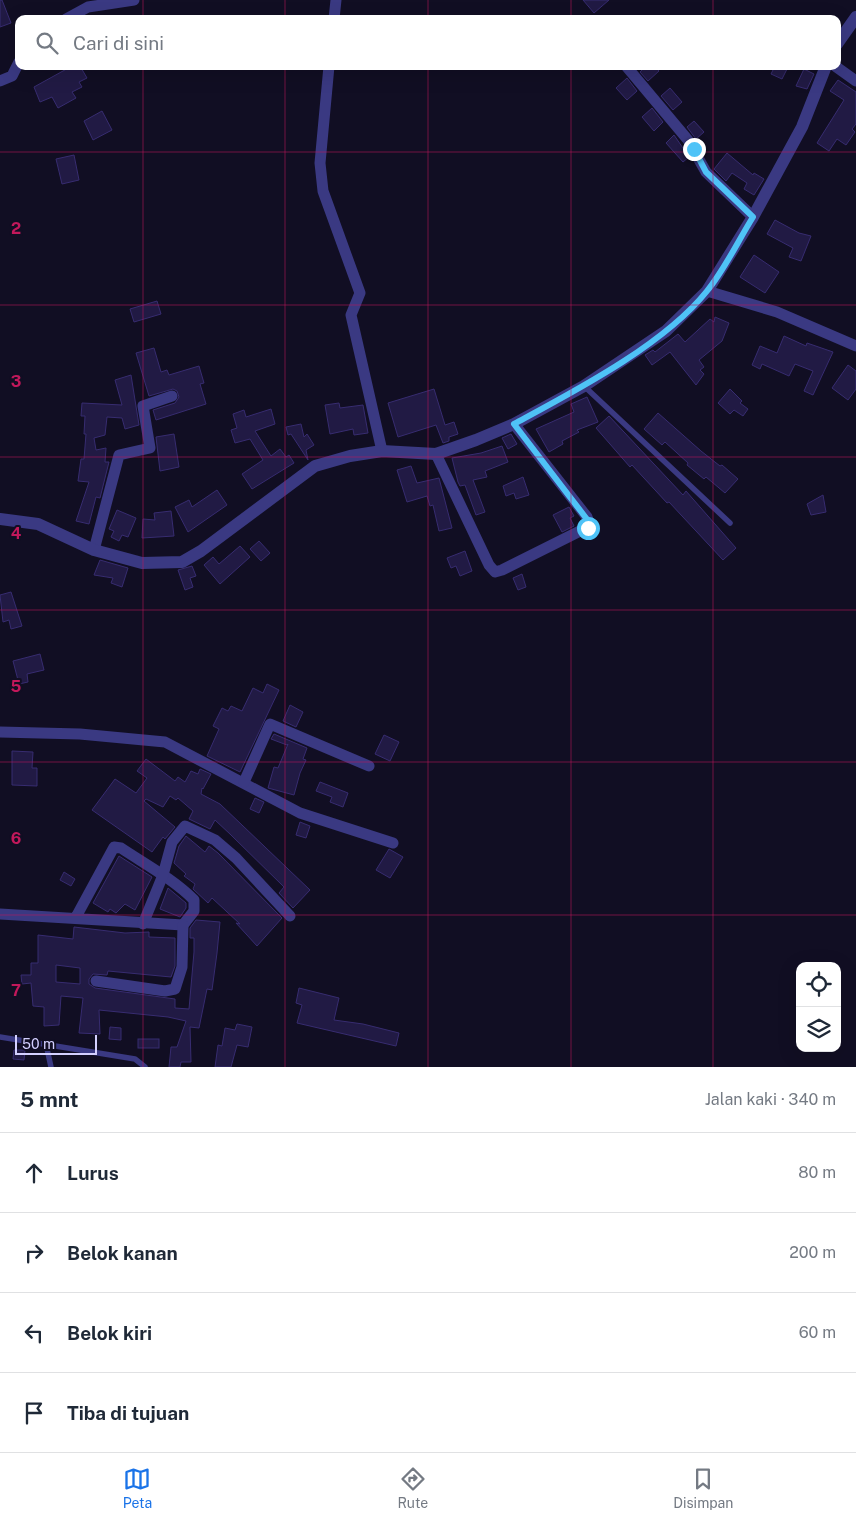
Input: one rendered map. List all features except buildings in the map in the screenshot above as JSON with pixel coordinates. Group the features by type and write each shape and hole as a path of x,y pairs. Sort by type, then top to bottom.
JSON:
{"street":[{"path":"73,15 88,7 134,0"},
{"path":"334,15 336,0"},
{"path":"841,38 856,17"},
{"path":"0,81 12,76 15,70"},
{"path":"330,70 320,163 323,192 360,293 351,315 382,452"},
{"path":"629,70 688,140 706,172 753,217"},
{"path":"0,519 38,524 94,550 142,563 182,562 315,466 350,456 382,452 436,454 514,424 584,386 666,331 707,291 753,217 802,127 824,70"},
{"path":"840,70 856,82"},
{"path":"707,291 777,312 856,346"},
{"path":"94,550 119,455 150,448 143,406 172,396"},
{"path":"436,454 489,564 496,572 502,570 590,526 586,518 514,424"},
{"path":"244,782 270,724 370,766"},
{"path":"0,732 80,734 165,742 300,813 393,843"},
{"path":"143,924 162,875 172,842 185,826 215,840 236,858 290,916"},
{"path":"76,917 114,847 121,848 162,875 184,890 194,900 194,911 183,925 182,968 175,989 165,991 96,980"},
{"path":"0,914 76,917 143,924 183,925"}],"lane":[{"path":"584,386 730,523"},
{"path":"0,1036 135,1059 145,1067"},
{"path":"46,1044 51,1067"}],"route":[{"path":"588,528 590,526 588,520 514,424 584,386 666,331 707,291 753,217 706,172 694,149"}]}
